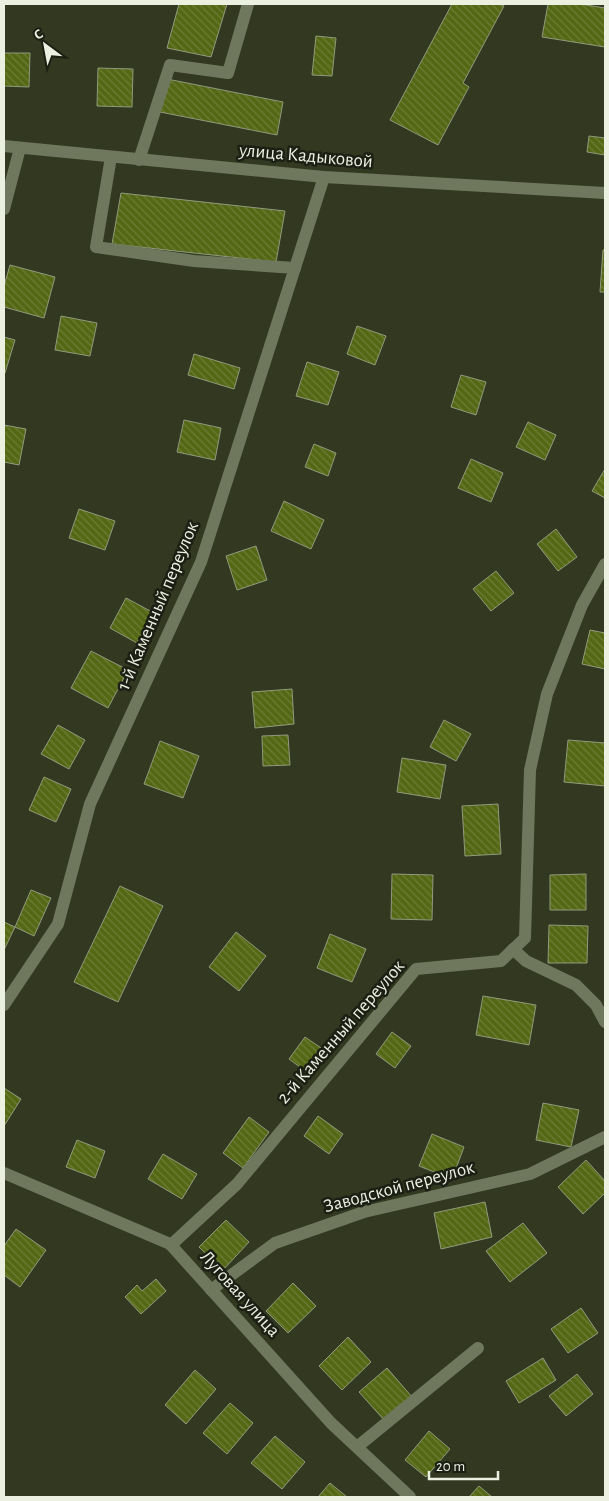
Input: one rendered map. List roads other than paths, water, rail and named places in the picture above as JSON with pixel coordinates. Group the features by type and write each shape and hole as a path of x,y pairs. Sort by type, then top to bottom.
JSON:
{"street":[{"path":"139,160 170,64 228,73 248,4"},
{"name":"улица Кадыковой","path":"4,146 324,178 605,193"},
{"path":"4,208 20,148"},
{"path":"111,157 96,247 194,261 295,268"},
{"name":"1-й Каменный переулок","path":"4,1005 58,924 90,804 201,562 324,178"},
{"name":"2-й Каменный переулок","path":"171,1245 236,1184 416,969 501,961 525,938 530,770 546,694 582,605 605,564"},
{"path":"513,950 526,961 576,985 596,1005 605,1022"},
{"name":"Заводской переулок","path":"211,1290 275,1243 364,1212 530,1174 605,1137"},
{"name":"Луговая улица","path":"4,1173 171,1245 331,1423 410,1497"},
{"path":"357,1447 478,1348"}]}
